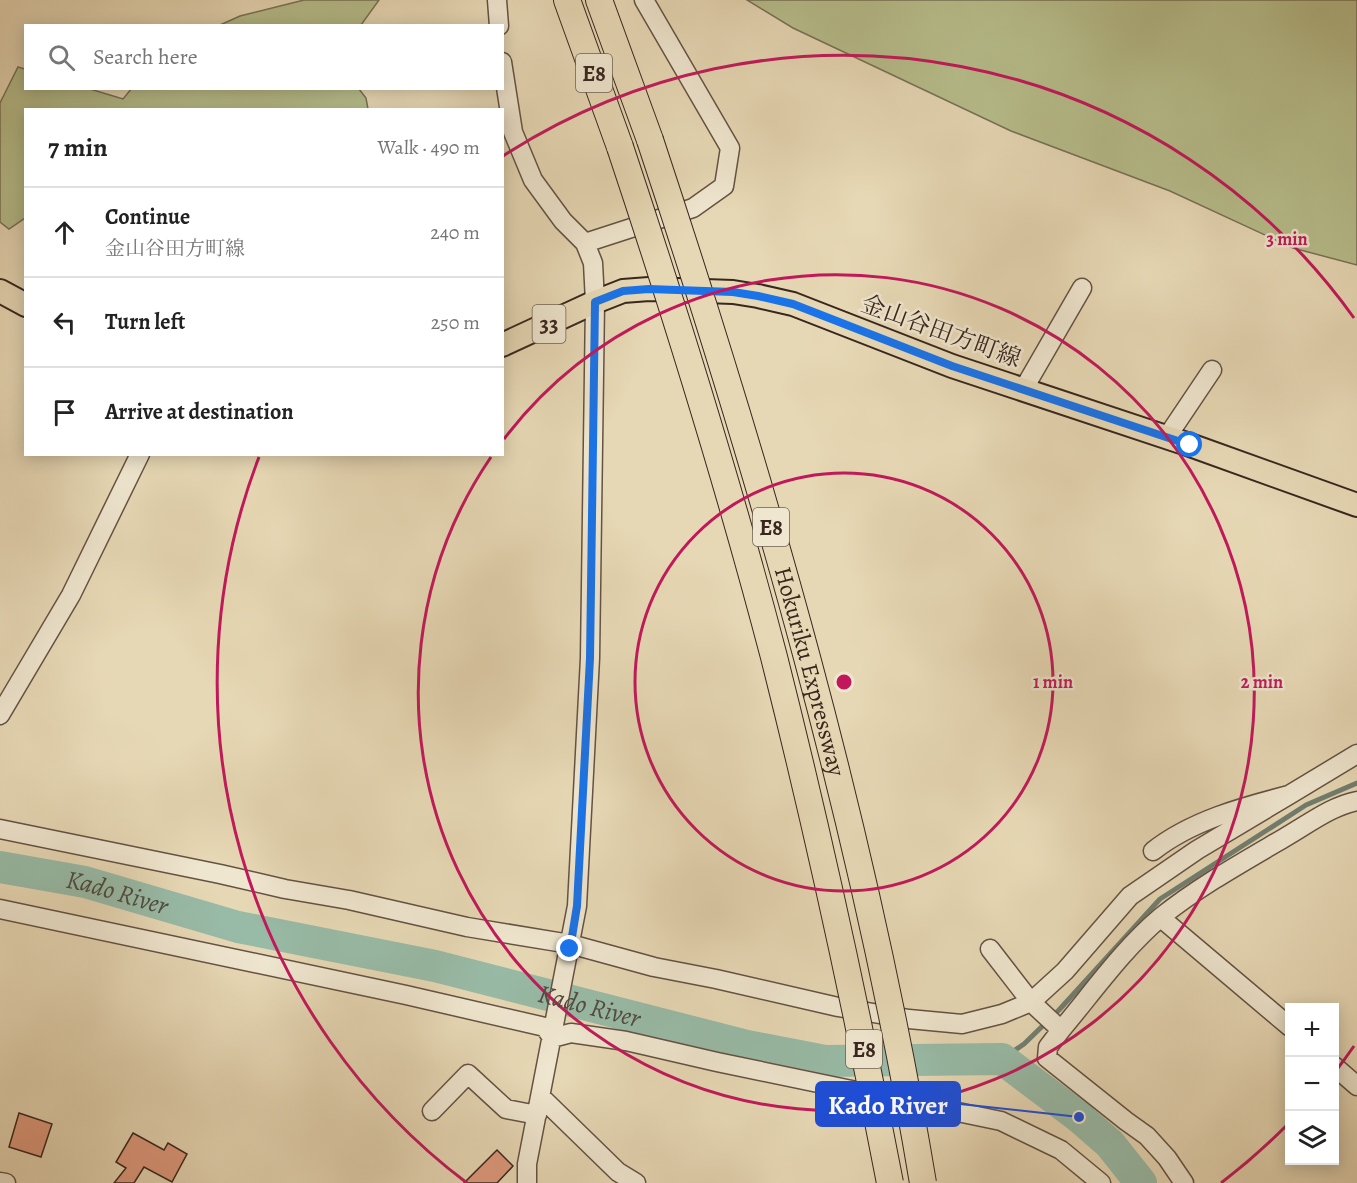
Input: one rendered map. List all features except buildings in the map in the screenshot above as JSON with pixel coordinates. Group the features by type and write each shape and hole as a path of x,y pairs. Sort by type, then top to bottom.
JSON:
{"highway":[{"path":"560,0 603,99"},
{"name":"Hokuriku Expressway","path":"567,0 620,147 676,318 713,438 774,657 841,936 890,1183"},
{"name":"Hokuriku Expressway","path":"599,0 650,141 709,318 806,651 884,979 923,1183"}],"main road":[{"name":"金山谷田方町線","path":"504,344 623,291 649,289 733,292 758,296 793,304 952,366 1167,437 1357,505"},
{"path":"0,291 24,304"}],"street":[{"path":"497,0 499,24"},
{"path":"585,243 693,208 724,186 730,148 644,0"},
{"path":"504,75 513,132 533,180 563,221 585,243 593,263 595,302 590,658 577,906 527,1164 527,1183"},
{"path":"1023,390 1082,288"},
{"path":"1167,437 1212,370"},
{"path":"0,715 71,596 139,456"},
{"path":"0,829 285,889 349,900 467,927 570,946 654,967 838,1007 909,1019 962,1024 1002,1014 1031,1002 1065,971 1130,896 1197,850 1357,754"},
{"path":"1153,851 1167,839 1209,820 1254,804 1289,795"},
{"path":"1184,1183 1167,1158 1147,1136 1047,1058 1048,1047 1133,944 1161,918 1271,846 1324,815 1350,802 1357,801"},
{"path":"0,909 534,1024 545,1027 553,1036"},
{"path":"1161,918 1285,1023"},
{"path":"990,949 1031,1002 1061,1030"},
{"path":"553,1036 571,1033 626,1041 1001,1121 1061,1150 1101,1183"},
{"path":"1339,1070 1357,1086"},
{"path":"432,1112 468,1074 506,1109 539,1106 618,1172 636,1183"},
{"path":"0,1182 6,1183"}],"green space":[{"path":"304,0 379,0 362,24 222,24 240,16"},
{"path":"747,0 1357,0 1357,265 1293,248 1170,191 1011,131 793,28"},
{"path":"18,67 24,69 24,90 93,90 123,99 130,90 360,90 366,98 368,108 24,108 24,219 9,229 0,222 0,103"}],"waterway":[{"path":"1002,1059 1024,1044 1059,1010 1160,899 1306,805 1357,783"},
{"name":"Kado River","path":"0,867 85,882 238,927 435,966 747,1046 825,1061 1002,1059 1079,1117 1110,1144 1141,1183"}],"place":[{"name":"Kado River","path":"1079,1117"}],"route":[{"path":"570,949 577,906 590,658 595,302 623,291 649,289 733,292 793,304 952,366 1190,445"}]}
